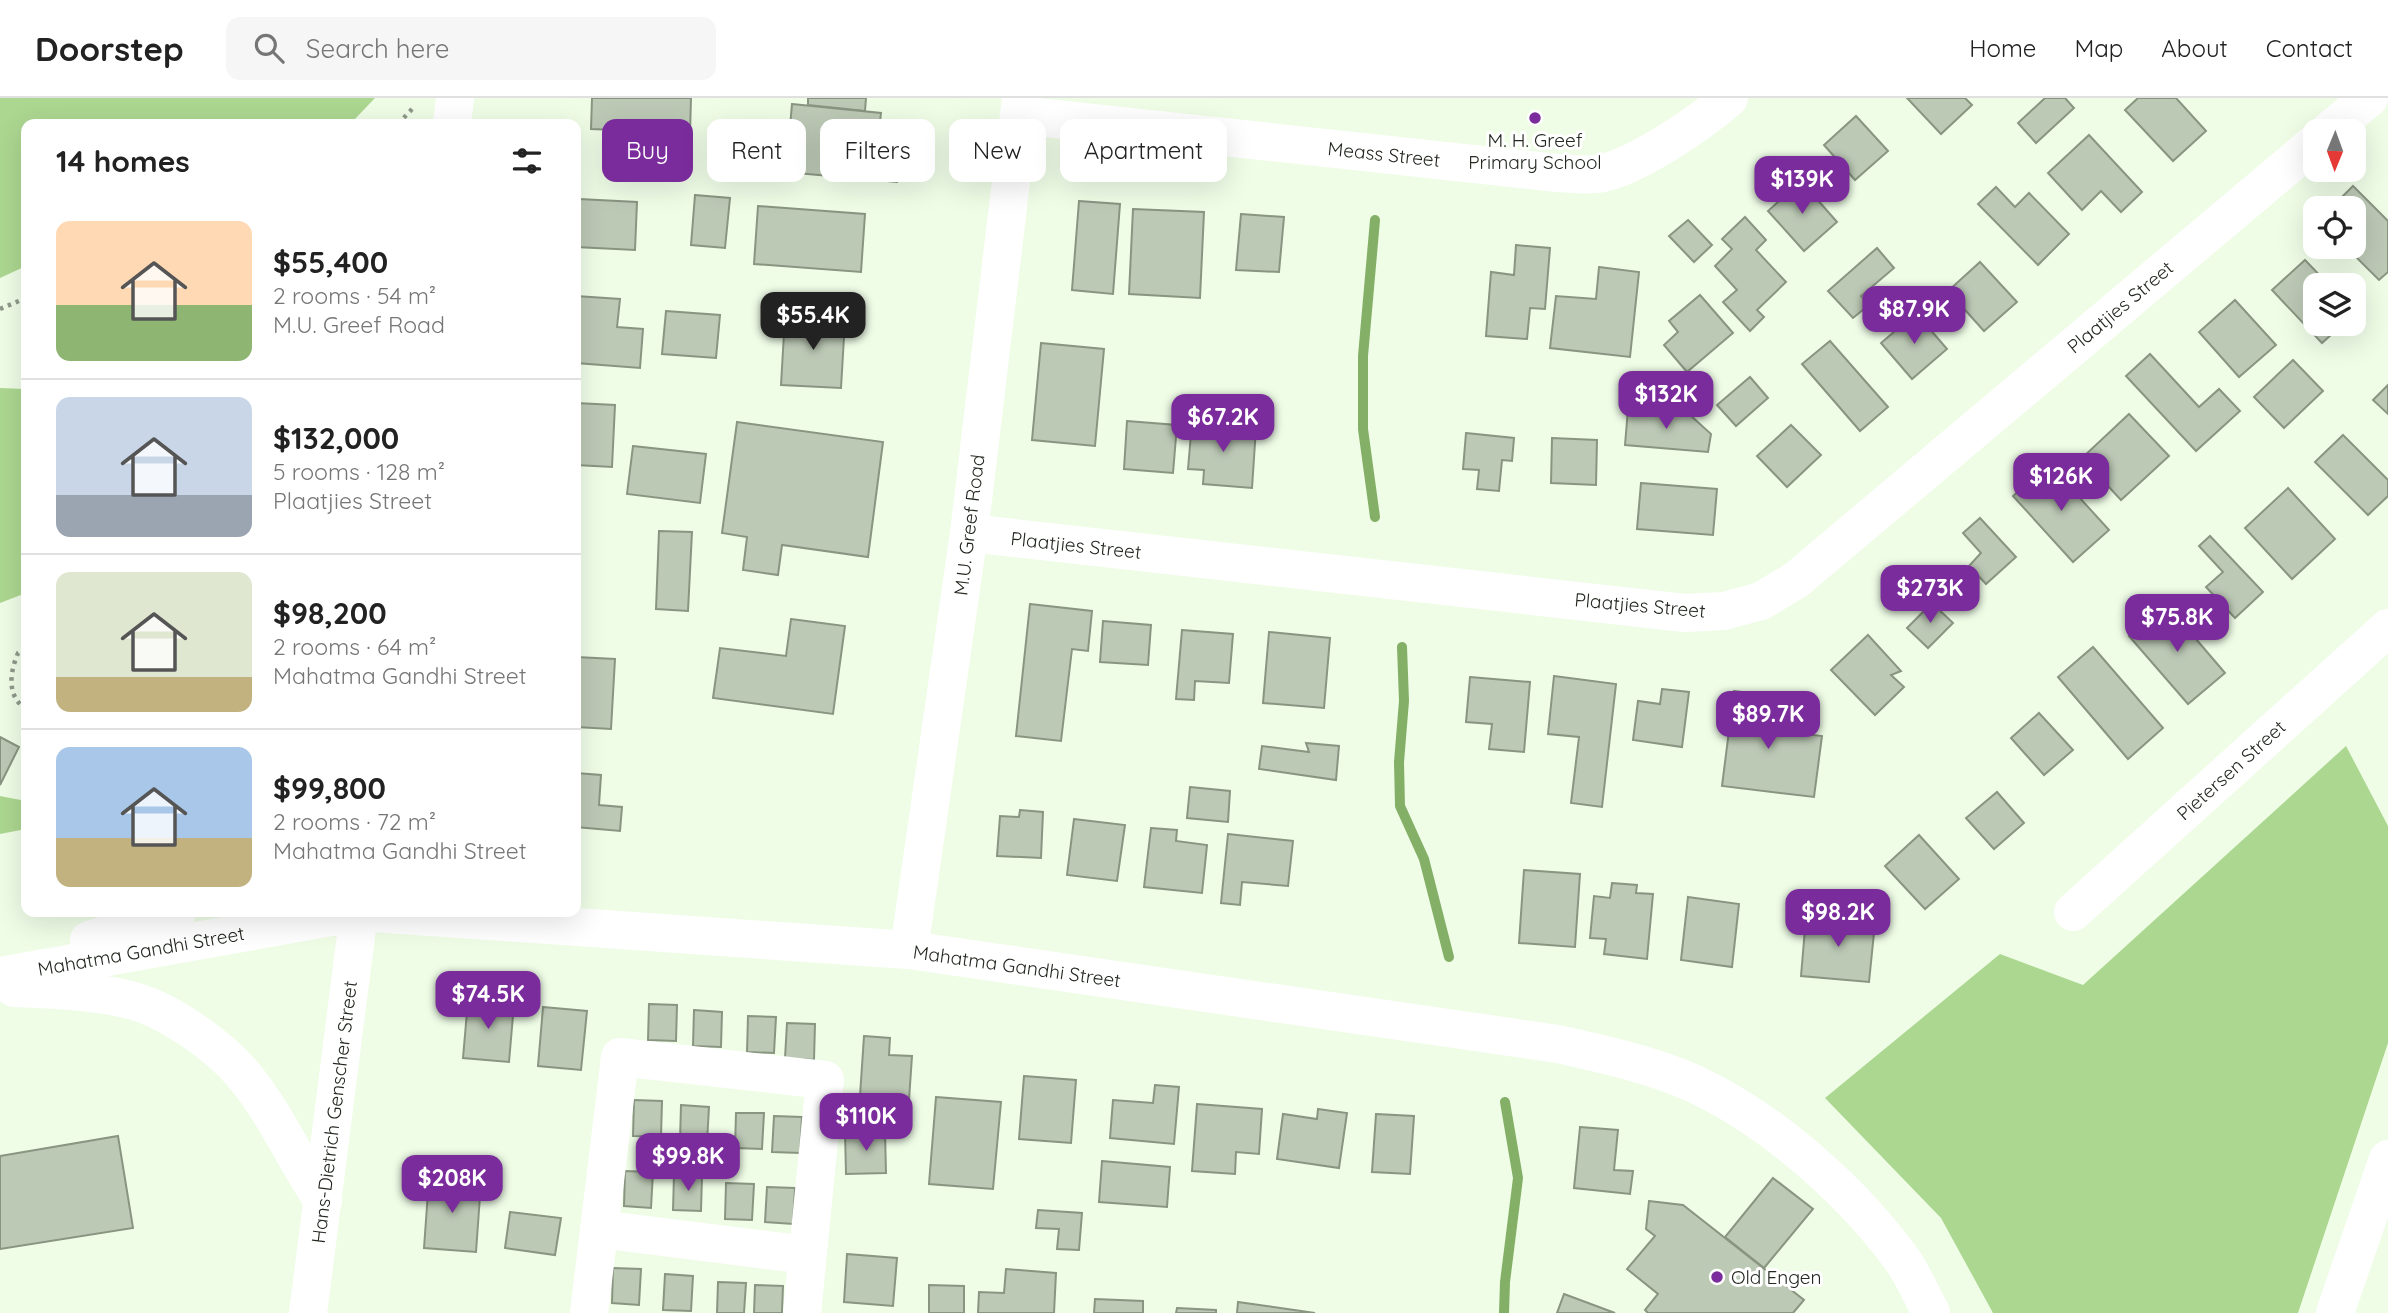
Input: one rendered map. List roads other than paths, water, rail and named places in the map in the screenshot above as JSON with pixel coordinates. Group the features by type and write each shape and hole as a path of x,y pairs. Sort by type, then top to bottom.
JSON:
{"street":[{"path":"453,119 455,98"},
{"name":"Meass Street","path":"1020,106 1544,171 1597,174 1661,147 1729,98"},
{"path":"2344,119 2369,98"},
{"name":"M.U. Greef Road","path":"909,950 969,533 1020,106"},
{"name":"Plaatjies Street","path":"969,533 1685,612 1724,611 1761,601 1796,580 2303,153"},
{"name":"Pietersen Street","path":"2073,912 2388,628"},
{"path":"0,967 161,917"},
{"name":"Mahatma Gandhi Street","path":"0,976 331,917"},
{"name":"Hans-Dietrich Genscher Street","path":"309,1313 358,917"},
{"name":"Mahatma Gandhi Street","path":"431,917 909,950 1558,1044 1639,1063 1711,1092 1790,1144 1842,1189 1904,1262 1931,1313"},
{"path":"0,988 39,989 128,999 173,1017 214,1046 246,1077 323,1201"},
{"path":"589,1313 620,1057 825,1080 802,1313"},
{"path":"2335,1313 2388,1159"},
{"path":"599,1229 807,1255"}],"waterway":[{"path":"1375,220 1363,356 1363,429 1375,517"},
{"path":"1402,647 1404,701 1399,762 1400,806 1424,859 1449,957"},
{"path":"1504,1313 1505,1282 1518,1178 1505,1102"}],"place":[{"name":"M. H. Greef Primary School","path":"1535,118"},
{"name":"Old Engen","path":"1717,1277"}]}
